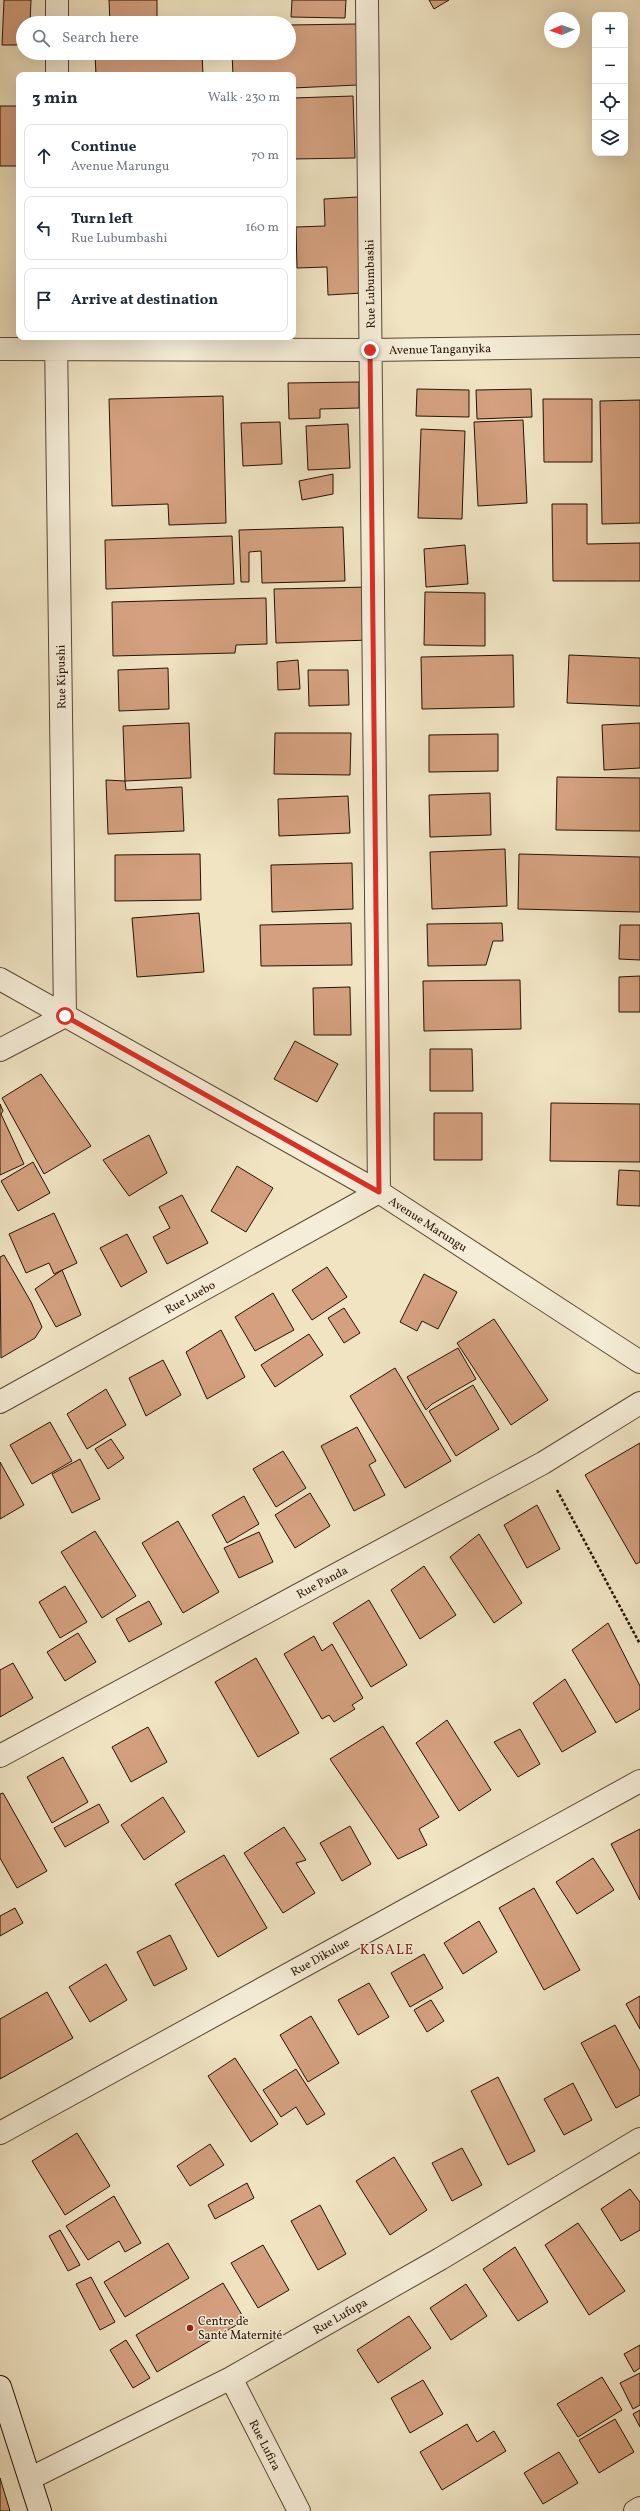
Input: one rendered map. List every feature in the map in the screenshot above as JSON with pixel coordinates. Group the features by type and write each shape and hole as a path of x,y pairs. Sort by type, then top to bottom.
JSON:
{"street":[{"path":"57,0 57,16"},
{"name":"Rue Lubumbashi","path":"367,0 379,1192"},
{"path":"57,60 57,72"},
{"name":"Avenue Tanganyika","path":"0,349 56,343 370,350 640,346"},
{"name":"Rue Kipushi","path":"56,343 65,1016"},
{"name":"Avenue Marungu","path":"0,979 379,1192 640,1362"},
{"path":"0,1050 65,1016"},
{"name":"Rue Luebo","path":"0,1402 379,1192"},
{"name":"Rue Panda","path":"0,1756 543,1463 640,1403"},
{"name":"Rue Dikulue","path":"0,2133 640,1781"},
{"name":"Rue Lufupa","path":"31,2478 231,2378 440,2259 640,2139"},
{"name":"Rue Lufira","path":"231,2378 299,2511"},
{"path":"0,2387 31,2478 40,2511"},
{"path":"635,2511 640,2508"}],"path":[{"path":"543,1463 640,1644"}],"building":[{"path":"4,0 31,0 30,16 16,16 16,45 2,45"},
{"path":"109,0 157,0 157,16 110,16"},
{"path":"292,0 346,0 345,18 291,16"},
{"path":"429,0 449,0 434,9"},
{"path":"357,24 357,85 296,88 296,72 233,72 232,60 296,60 296,25"},
{"path":"95,60 202,60 203,72 96,72"},
{"path":"353,96 355,158 296,159 296,98"},
{"path":"0,106 16,106 16,166 0,166"},
{"path":"358,197 362,293 328,295 327,267 297,268 296,227 325,226 324,199"},
{"path":"359,382 359,408 320,409 320,418 289,419 288,383"},
{"path":"417,389 469,390 469,417 416,416"},
{"path":"531,389 532,417 477,419 476,390"},
{"path":"223,396 226,523 169,525 168,504 112,506 109,399"},
{"path":"543,399 592,399 592,462 544,462"},
{"path":"640,400 640,523 602,524 600,401"},
{"path":"523,420 527,503 478,506 474,422"},
{"path":"280,422 282,464 243,466 241,423"},
{"path":"348,424 350,468 308,470 306,426"},
{"path":"421,429 465,431 462,519 418,518"},
{"path":"333,474 333,494 302,500 299,481"},
{"path":"552,504 587,504 587,544 640,543 640,581 553,581"},
{"path":"343,527 345,581 262,583 261,551 249,552 249,582 241,582 239,530"},
{"path":"232,536 234,584 106,589 105,540"},
{"path":"465,545 468,584 426,587 424,549"},
{"path":"370,587 371,640 276,643 274,589"},
{"path":"425,592 485,593 485,646 424,645"},
{"path":"266,598 267,644 236,645 235,653 113,656 112,602"},
{"path":"513,655 514,707 422,709 421,657"},
{"path":"569,655 640,658 640,706 567,703"},
{"path":"298,660 300,689 278,690 277,662"},
{"path":"168,668 169,709 119,711 118,670"},
{"path":"308,670 348,670 349,705 309,706"},
{"path":"189,723 191,778 125,781 123,726"},
{"path":"640,723 640,768 604,770 602,725"},
{"path":"275,733 351,733 350,775 274,774"},
{"path":"498,734 498,771 429,772 429,735"},
{"path":"557,777 640,778 640,831 556,830"},
{"path":"106,780 125,781 126,790 182,787 184,831 108,834"},
{"path":"490,793 491,835 430,837 429,795"},
{"path":"348,796 350,833 279,836 278,799"},
{"path":"505,849 507,906 432,909 430,852"},
{"path":"200,854 201,900 115,901 115,855"},
{"path":"519,854 640,857 640,912 518,909"},
{"path":"352,863 353,909 272,912 271,865"},
{"path":"199,913 204,972 137,977 132,918"},
{"path":"351,923 352,965 261,966 260,925"},
{"path":"502,923 503,941 493,941 486,965 428,966 427,924"},
{"path":"620,925 640,925 640,960 619,959"},
{"path":"640,976 640,1012 619,1012 619,977"},
{"path":"520,980 521,1029 424,1031 423,981"},
{"path":"350,987 351,1035 314,1035 313,988"},
{"path":"295,1041 338,1064 317,1102 274,1079"},
{"path":"430,1049 472,1049 473,1091 430,1091"},
{"path":"41,1074 91,1146 44,1174 2,1098"},
{"path":"551,1103 640,1104 640,1162 550,1161"},
{"path":"0,1104 3,1111 1,1114 24,1164 0,1175"},
{"path":"434,1113 482,1113 482,1160 434,1160"},
{"path":"149,1135 167,1173 129,1196 103,1160"},
{"path":"33,1162 50,1193 18,1211 1,1181"},
{"path":"237,1166 273,1188 246,1232 211,1211"},
{"path":"619,1170 640,1171 640,1206 617,1205"},
{"path":"182,1195 208,1243 167,1264 153,1237 170,1228 159,1207"},
{"path":"54,1213 77,1263 54,1274 49,1263 26,1273 9,1234"},
{"path":"127,1234 147,1272 121,1287 100,1248"},
{"path":"4,1255 31,1302 42,1327 35,1338 1,1358 0,1257"},
{"path":"327,1267 347,1297 312,1320 292,1290"},
{"path":"62,1270 81,1315 56,1327 35,1289"},
{"path":"424,1274 457,1292 438,1329 422,1321 417,1331 400,1322"},
{"path":"273,1293 294,1330 255,1351 235,1317"},
{"path":"344,1308 360,1333 344,1343 328,1318"},
{"path":"494,1319 548,1400 511,1425 457,1343"},
{"path":"221,1330 245,1377 207,1399 186,1352"},
{"path":"309,1334 323,1355 275,1387 261,1365"},
{"path":"458,1348 476,1379 432,1404 426,1410 407,1377"},
{"path":"163,1360 181,1395 146,1416 129,1378"},
{"path":"395,1368 451,1461 405,1488 350,1396"},
{"path":"473,1385 499,1429 456,1456 429,1411"},
{"path":"106,1389 126,1425 87,1449 67,1414"},
{"path":"50,1422 72,1461 32,1484 10,1445"},
{"path":"357,1427 376,1461 369,1465 385,1495 354,1511 321,1446"},
{"path":"111,1439 124,1458 108,1469 95,1449"},
{"path":"640,1443 640,1562 636,1564 585,1475"},
{"path":"283,1451 306,1488 276,1507 253,1469"},
{"path":"80,1459 100,1499 72,1513 52,1474"},
{"path":"0,1462 24,1505 0,1519"},
{"path":"310,1493 330,1526 295,1548 275,1515"},
{"path":"244,1496 259,1524 227,1543 212,1515"},
{"path":"537,1505 560,1549 527,1568 504,1525"},
{"path":"178,1521 219,1592 183,1613 142,1543"},
{"path":"95,1531 136,1596 102,1618 61,1552"},
{"path":"259,1532 273,1562 239,1578 224,1548"},
{"path":"479,1534 522,1603 494,1623 450,1557"},
{"path":"424,1566 456,1615 420,1639 391,1590"},
{"path":"65,1586 87,1622 60,1638 39,1602"},
{"path":"369,1600 407,1665 371,1687 333,1623"},
{"path":"149,1601 162,1624 129,1642 116,1619"},
{"path":"608,1623 640,1686 640,1709 616,1723 572,1650"},
{"path":"78,1633 96,1662 65,1681 47,1652"},
{"path":"314,1636 322,1651 332,1644 363,1698 352,1705 355,1709 334,1722 329,1715 322,1719 284,1654"},
{"path":"256,1658 299,1733 258,1757 215,1682"},
{"path":"13,1663 33,1698 0,1717 0,1670"},
{"path":"565,1679 596,1732 562,1752 533,1703"},
{"path":"447,1720 491,1790 459,1811 416,1743"},
{"path":"383,1726 439,1817 419,1829 427,1845 398,1859 330,1759"},
{"path":"148,1727 167,1762 131,1782 112,1747"},
{"path":"520,1729 540,1764 518,1777 494,1742"},
{"path":"63,1757 88,1802 52,1823 27,1777"},
{"path":"3,1793 47,1871 17,1888 0,1858 0,1794"},
{"path":"163,1797 185,1832 144,1860 121,1825"},
{"path":"99,1804 109,1822 65,1847 54,1828"},
{"path":"350,1826 371,1864 342,1881 320,1843"},
{"path":"284,1827 306,1860 296,1863 315,1893 283,1913 244,1853"},
{"path":"640,1829 640,1900 611,1844"},
{"path":"224,1855 267,1928 218,1957 175,1884"},
{"path":"593,1858 614,1890 577,1914 556,1882"},
{"path":"534,1888 580,1970 544,1990 499,1908"},
{"path":"15,1908 23,1923 0,1936 0,1916"},
{"path":"479,1921 497,1952 463,1974 444,1943"},
{"path":"170,1935 187,1969 154,1986 137,1952"},
{"path":"424,1954 443,1988 410,2007 391,1973"},
{"path":"106,1964 127,2000 90,2022 69,1987"},
{"path":"369,1983 389,2017 358,2035 338,2000"},
{"path":"47,1992 73,2038 0,2079 0,2019"},
{"path":"640,1996 640,2029 626,2004"},
{"path":"431,2000 444,2021 427,2032 414,2010"},
{"path":"311,2016 339,2063 308,2082 280,2035"},
{"path":"615,2025 640,2071 640,2095 616,2108 581,2043"},
{"path":"235,2058 278,2124 251,2142 208,2076"},
{"path":"296,2069 325,2114 307,2125 296,2107 281,2117 263,2090"},
{"path":"498,2077 535,2151 508,2165 471,2091"},
{"path":"573,2083 592,2120 564,2135 544,2099"},
{"path":"77,2133 110,2186 65,2215 32,2161"},
{"path":"210,2144 224,2165 190,2186 177,2166"},
{"path":"462,2148 482,2185 452,2201 432,2163"},
{"path":"394,2157 427,2210 390,2235 356,2181"},
{"path":"247,2183 254,2198 215,2219 208,2205"},
{"path":"630,2189 640,2202 640,2230 621,2241 601,2209"},
{"path":"114,2196 141,2243 125,2252 119,2241 88,2260 66,2226"},
{"path":"320,2205 346,2254 318,2270 291,2221"},
{"path":"578,2223 625,2291 589,2315 545,2245"},
{"path":"60,2230 80,2265 68,2271 49,2236"},
{"path":"168,2243 189,2278 125,2317 104,2282"},
{"path":"263,2245 289,2290 258,2308 231,2263"},
{"path":"515,2247 548,2302 518,2321 483,2269"},
{"path":"91,2277 115,2322 100,2330 76,2284"},
{"name":"Centre de Santé Maternité","path":"223,2283 245,2320 157,2372 136,2335"},
{"path":"466,2284 487,2316 451,2340 430,2308"},
{"path":"409,2316 431,2348 378,2383 357,2350"},
{"path":"126,2340 150,2378 133,2388 110,2350"},
{"path":"640,2345 640,2368 634,2372 624,2354"},
{"path":"640,2373 640,2405 633,2409 620,2383"},
{"path":"602,2377 622,2410 578,2437 557,2404"},
{"path":"423,2380 443,2414 410,2433 391,2398"},
{"path":"640,2410 640,2427 633,2414"},
{"path":"615,2419 634,2452 599,2473 579,2440"},
{"path":"467,2424 477,2442 494,2431 506,2451 442,2490 420,2452"},
{"path":"559,2452 578,2483 543,2504 524,2473"},
{"path":"0,2478 10,2511 0,2511"}],"place":[{"name":"Centre de Santé Maternité","path":"190,2328"}],"district":[{"name":"KISALE","path":"387,1949"}],"route":[{"path":"65,1016 379,1192 370,350"}]}
